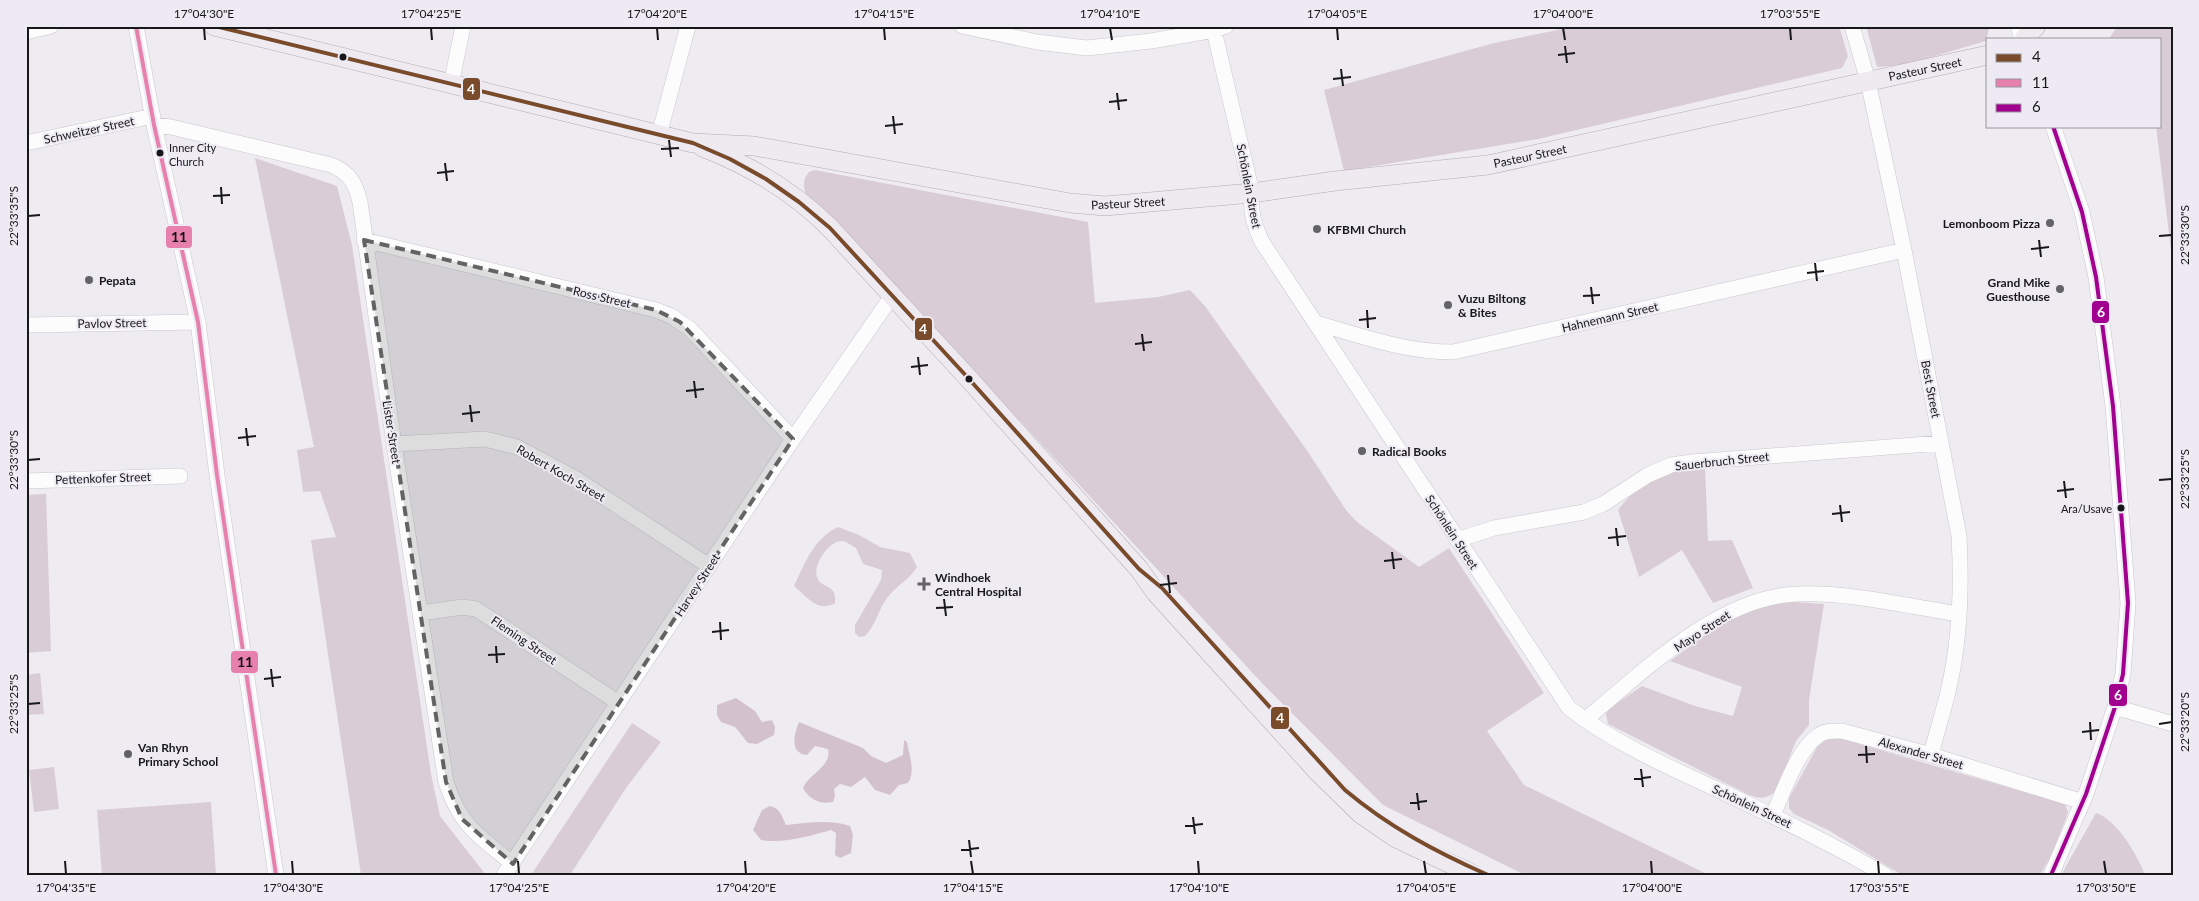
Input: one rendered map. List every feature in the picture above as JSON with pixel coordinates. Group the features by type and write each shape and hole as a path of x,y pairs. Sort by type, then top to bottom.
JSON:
{"main road":[{"name":"Pasteur Street","path":"214,26 694,143 733,144 770,148 1090,205 1105,206 1252,193 1335,181 1496,164 1868,80 1986,55"},
{"path":"2024,38 2036,26"},
{"path":"694,143 758,174 783,189 816,214 969,379 1139,569 1156,592 1249,697 1355,809 1376,827 1474,875"},
{"path":"758,174 755,168 756,157 761,151 770,148"},
{"path":"1139,569 1162,588 1323,766 1368,810 1401,833 1489,875"}],"street":[{"path":"26,32 51,26"},
{"path":"136,26 153,121 198,322 217,474 276,875"},
{"path":"451,85 463,26"},
{"path":"659,135 688,26"},
{"path":"962,26 1038,42 1087,48 1150,41 1218,27"},
{"name":"Best Street","path":"1852,26 1868,80 1904,250 1959,536 1961,578 1959,614 1948,691 1931,755"},
{"path":"2018,26 2023,38"},
{"name":"Schönlein Street","path":"1218,27 1252,193 1251,214 1254,227 1557,692 1570,708 1608,736 1645,756 1830,843 1885,875"},
{"name":"Schweitzer Street","path":"26,143 153,121"},
{"name":"Lister Street","path":"153,121 331,165 342,169 354,183 358,192 443,766 450,794 466,824 509,869"},
{"path":"2051,875 2083,802 2115,707 2123,674 2128,603 2113,406 2096,277 2082,212 2054,128"},
{"name":"Ross Street","path":"364,240 656,310 671,316 690,329 793,439"},
{"name":"Hahnemann Street","path":"1316,323 1404,348 1433,352 1453,352 1904,250"},
{"name":"Harvey Street","path":"509,869 793,439 892,296"},
{"name":"Pavlov Street","path":"26,325 198,322"},
{"name":"Robert Koch Street","path":"394,444 485,440 517,447 575,478 709,566"},
{"name":"Sauerbruch Street","path":"1457,540 1494,528 1584,512 1603,504 1648,475 1671,465 1941,443"},
{"name":"Pettenkofer Street","path":"26,481 180,476"},
{"name":"Mayo Street","path":"1585,720 1650,666 1714,620 1756,602 1796,594 1824,595 1858,598 1959,614"},
{"name":"Fleming Street","path":"421,613 463,607 476,608 619,703"},
{"path":"2115,707 2173,724"},
{"name":"Alexander Street","path":"1773,816 1808,746 1819,735 1829,731 1842,731 1931,755 2083,802"}],"highlighted area":[{"path":"364,240 656,310 680,322 793,439 513,864 462,819 446,782"}],"shaded area":[{"path":"1577,26 1839,26 1848,56 1842,68 1538,139 1344,171 1324,90 1494,43"},
{"path":"1866,26 1988,26 1989,28 1986,41 1904,65 1877,67"},
{"path":"2117,26 2173,26 2173,267 2156,128 2162,128 2162,38 2110,38"},
{"path":"255,158 337,186 352,245 431,774 440,816 486,875 361,875 311,540 336,537 320,491 303,492 297,450 314,447"},
{"path":"815,170 1088,222 1095,303 1158,297 1190,290 1205,306 1308,452 1346,510 1357,522 1419,567 1449,548 1544,693 1487,731 1524,785 1709,875 1525,875 1383,805 1261,682 882,271 807,197 804,181 809,172"},
{"path":"1705,468 1708,541 1732,540 1753,588 1713,603 1682,550 1639,577 1618,510 1632,494 1658,477 1676,471"},
{"path":"46,494 51,651 26,653 26,495"},
{"path":"838,527 859,535 880,547 910,553 917,567 887,598 872,627 865,636 859,637 855,633 855,625 881,580 882,570 863,564 856,548 844,541 837,542 827,549 819,560 816,572 817,577 822,584 834,592 835,603 829,606 818,605 808,599 794,586 816,544"},
{"path":"1779,603 1824,604 1809,700 1809,725 1796,741 1776,791 1772,794 1763,798 1749,795 1608,724 1606,714 1610,708 1642,686 1695,706 1733,716 1742,687 1670,661 1731,616"},
{"path":"40,673 44,714 26,715 26,675"},
{"path":"736,698 755,711 762,722 772,720 775,727 774,735 757,744 748,743 735,727 721,722 717,715 717,705"},
{"path":"799,722 863,748 871,756 886,763 903,755 904,740 907,742 912,773 908,783 899,785 890,795 875,790 865,777 851,787 840,784 834,789 835,796 833,802 824,803 815,800 803,788 827,761 828,749 815,746 807,755 797,751 794,742"},
{"path":"632,723 661,742 626,788 570,875 531,875"},
{"path":"1839,738 2065,804 2068,812 2066,818 2051,856 2040,875 1902,875 1828,830 1794,814 1789,808 1789,798 1817,747 1826,740"},
{"path":"54,767 59,809 34,812 29,770"},
{"path":"211,802 216,875 102,875 97,810"},
{"path":"770,806 779,811 786,825 826,822 850,826 853,835 851,853 840,858 835,855 836,833 831,830 787,840 761,840 753,830 762,810"},
{"path":"2096,813 2104,817 2119,830 2132,848 2145,875 2061,875"}],"transit line":[{"name":"11","path":"136,26 154,125 198,322 217,475 276,875"},
{"name":"4","path":"215,26 693,143 730,159 766,179 799,202 830,228 969,379 1139,569 1162,588 1345,790 1379,816 1414,838 1488,875"},
{"name":"6","path":"2051,875 2086,794 2115,707 2123,674 2128,603 2113,406 2096,277 2082,212 2054,128"}],"place":[{"name":"Inner City Church","path":"160,153"},
{"name":"Lemonboom Pizza","path":"2050,223"},
{"name":"KFBMI Church","path":"1317,229"},
{"name":"Pepata","path":"89,280"},
{"name":"Grand Mike Guesthouse","path":"2060,289"},
{"name":"Vuzu Biltong & Bites","path":"1448,305"},
{"name":"Radical Books","path":"1362,451"},
{"name":"Ara/Usave","path":"2121,508"},
{"name":"Windhoek Central Hospital","path":"924,584"},
{"name":"Van Rhyn Primary School","path":"128,754"}]}
